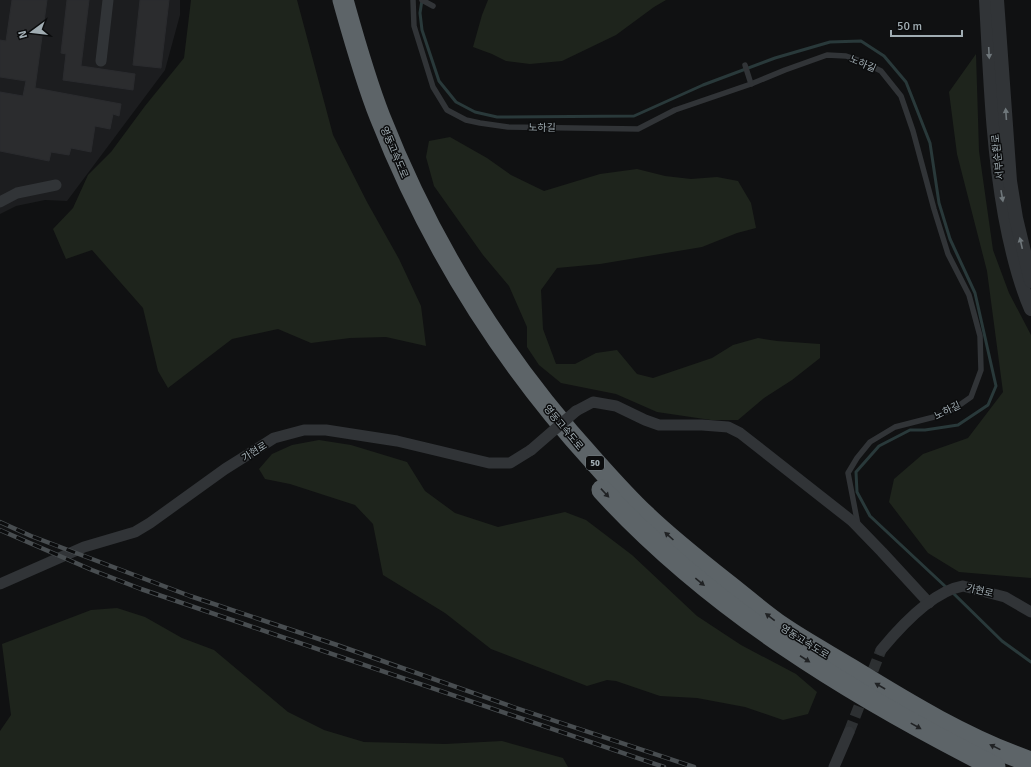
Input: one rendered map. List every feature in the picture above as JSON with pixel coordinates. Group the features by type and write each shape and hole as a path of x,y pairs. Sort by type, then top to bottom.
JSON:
{"highway":[{"name":"영동고속도로","path":"330,0 358,93 381,152 410,217 440,273 472,326 507,377 578,465 622,513 680,566 731,607 779,642 863,696 940,739 995,767"},
{"name":"영동고속도로","path":"343,0 360,61 380,116 420,208 452,269 484,320 525,378 573,438 644,514 686,551 781,626 941,721 1008,754 1031,762"}],"street":[{"path":"101,61 108,0"},
{"name":"서부순환로","path":"986,0 994,141 1000,185 1018,276 1031,309"},
{"name":"서부순환로","path":"997,0 1010,181 1016,218 1031,281"},
{"path":"0,202 17,193 56,185"},
{"name":"가현로","path":"0,584 84,547 135,532 150,523 225,469 274,438 304,430 326,430 396,441 489,463 510,462 531,450 576,411 592,402 616,406 659,425 702,425 728,427 740,433 852,521 882,552 933,600"},
{"name":"가현로","path":"881,650 901,626 933,600 956,587 963,586 1005,597 1031,612"},
{"path":"834,767 849,732"}],"lane":[{"name":"노하길","path":"413,0 414,26 433,87 447,110 466,120 508,127 638,129 675,110 751,84 827,55 846,56 861,61 881,71 902,96 914,131 934,210 948,254 969,295 980,336 981,370 971,397 954,409 934,417 895,427 870,442 857,458 848,473 859,529"},
{"path":"422,0 431,5"},
{"path":"745,65 751,84"}],"shaded area":[{"path":"0,0 180,0 180,15 165,70 67,201 45,200 16,206 0,214"},
{"path":"191,0 297,0 333,135 367,202 399,259 421,306 426,346 386,337 350,338 311,343 278,329 232,339 168,388 158,371 143,308 92,250 66,259 53,229 73,208 88,175 111,152 145,106 184,58"},
{"path":"488,0 666,0 616,35 562,61 530,64 506,61 473,47"},
{"path":"976,54 979,151 993,250 1009,293 1031,335 1031,578 959,572 928,553 889,502 894,479 923,454 968,438 1003,392 987,271 957,154 949,92"},
{"path":"450,137 487,158 511,175 544,191 600,174 637,169 665,176 691,179 717,177 738,181 751,203 756,228 737,233 702,247 600,264 557,268 541,290 543,329 556,364 575,364 596,353 617,350 637,374 653,378 712,358 733,345 758,338 820,344 820,358 792,380 764,398 738,420 711,420 657,412 616,394 561,383 539,365 527,347 527,327 509,286 483,255 434,186 426,157 429,141"},
{"path":"319,440 351,445 407,462 425,491 455,513 498,527 565,512 586,520 632,555 697,616 741,645 796,674 817,692 808,714 783,720 745,707 697,698 660,696 616,681 607,680 587,686 491,649 445,613 383,575 373,524 355,505 290,484 265,479 259,469 272,454 292,445"},
{"path":"117,608 145,617 182,638 214,650 288,712 324,730 364,742 445,744 502,741 563,758 568,767 0,767 0,731 11,715 2,644 91,610"}],"building":[{"path":"12,0 47,0 35,88 121,104 119,116 113,114 110,129 95,126 91,152 71,148 69,155 51,152 49,161 0,151 0,92 23,96 26,81 0,77 0,40 6,41"},
{"path":"67,0 89,0 81,66 135,74 133,90 63,80 66,54 61,53"},
{"path":"140,0 169,0 161,68 133,65"}],"waterway":[{"path":"422,0 420,13 422,30 439,81 456,102 475,112 497,117 634,116 703,85 775,58 830,42 861,41 884,56 906,82 930,143 939,203 950,239 975,293 996,386 988,405 958,425 925,430 910,430 879,446 856,472 857,492 870,516 947,588"},
{"path":"952,592 1002,641 1031,662"}],"tunnel":[{"path":"849,732 881,650"}],"railway":[{"path":"0,522 31,536 190,596 337,645 513,707 694,767"},
{"path":"0,530 92,570 141,589 664,767"}]}
